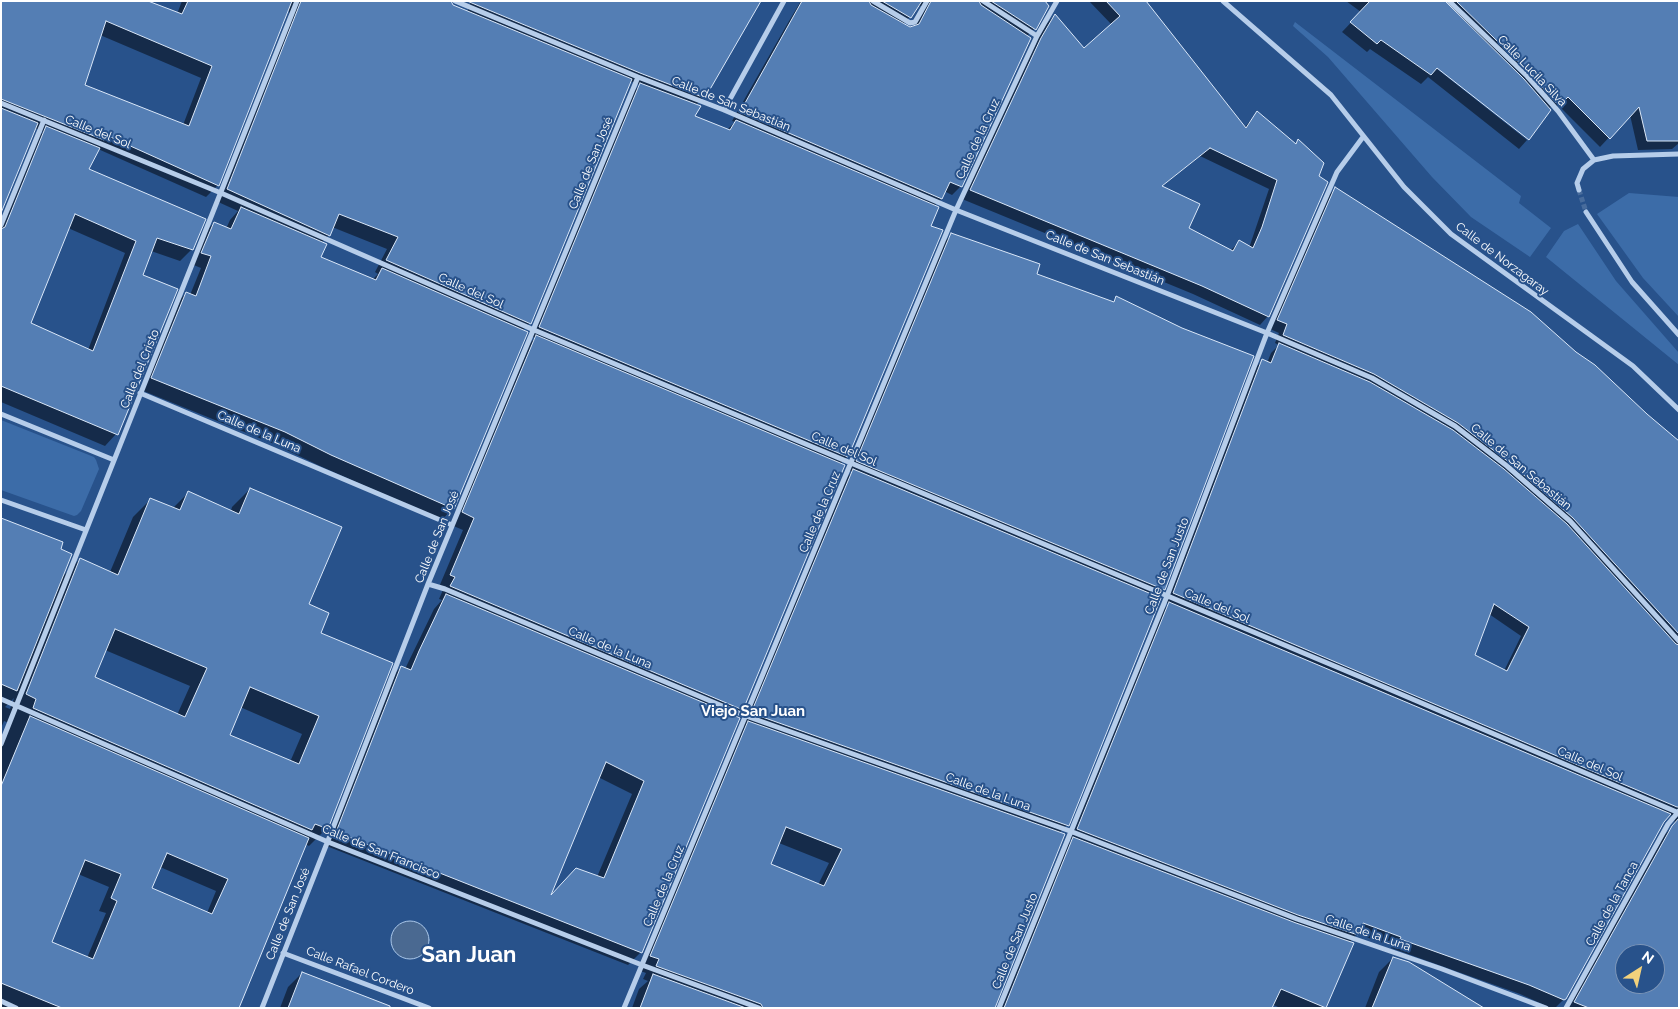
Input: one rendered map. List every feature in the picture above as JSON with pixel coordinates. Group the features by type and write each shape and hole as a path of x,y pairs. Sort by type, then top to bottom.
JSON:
{"street":[{"name":"Calle del Cristo","path":"1,744 297,1"},
{"name":"Calle de San Sebastián","path":"455,1 638,77 724,110 956,210 1372,378 1455,426 1507,466 1570,521 1679,641"},
{"path":"724,110 784,1"},
{"path":"873,1 910,23 915,22 927,1"},
{"path":"983,1 1037,36"},
{"name":"Calle de la Cruz","path":"624,1008 956,210 1037,36 1057,1"},
{"name":"Calle de Norzagaray","path":"1223,1 1331,95 1404,187 1451,234 1633,366 1679,410"},
{"name":"Calle Lucila Silva","path":"1449,1 1527,76 1558,111 1594,160"},
{"name":"Calle de San José","path":"262,1008 428,584 638,77"},
{"name":"Calle del Sol","path":"1,103 221,193 534,330 1678,812"},
{"path":"1,225 44,120"},
{"name":"Calle de San Justo","path":"999,1008 1167,596 1267,334 1337,172 1363,137"},
{"path":"1579,190 1577,183 1583,169 1594,160 1613,156 1679,154"},
{"path":"1586,212 1632,282 1679,335"},
{"name":"Calle de la Luna","path":"140,393 452,525"},
{"path":"1,414 114,460"},
{"path":"1,500 86,530"},
{"name":"Calle de la Luna","path":"428,584 746,716 1070,831 1297,919 1442,969 1546,1008"},
{"name":"Calle de San Francisco","path":"1,699 328,842 642,965 758,1008"},
{"name":"Calle de la Tanca","path":"1566,1008 1668,824 1678,812"},
{"name":"Calle Rafael Cordero","path":"283,953 430,1008"},
{"path":"1,1002 16,1008"}],"shaded area":[{"path":"1295,22 1521,196 1519,203 1551,228 1530,257 1471,217 1432,177 1328,57 1293,26"},
{"path":"1629,193 1679,197 1679,317 1643,278 1597,214"},
{"path":"1578,224 1616,281 1679,353 1679,365 1546,257 1564,231"},
{"path":"1,420 94,457 99,469 81,511 77,515 74,516 1,490"},
{"path":"410,921 424,926 429,940 424,954 410,959 396,954 391,940 396,926"}],"building":[{"path":"1,1 148,1 182,14 188,1 292,1 219,186 106,135 104,140 1,99","holes":["106,21 212,66 189,126 85,85"]},
{"path":"301,1 451,1 453,5 632,79 531,324 386,260 398,237 339,214 330,236 227,189"},
{"path":"467,1 761,1 705,98"},
{"path":"802,1 869,1 871,5 910,27 919,24 931,1 979,1 981,5 1031,38 962,187 950,182 942,199 740,112"},
{"path":"882,1 922,1 911,18"},
{"path":"991,1 1045,1 1049,6 1036,30"},
{"path":"1106,1 1146,1 1246,128 1257,111 1296,144 1298,139 1324,163 1319,176 1328,182 1269,317 1202,286 970,190 1041,38 1055,14 1084,48 1120,16","holes":["1210,148 1277,180 1253,248 1239,240 1233,251 1189,228 1200,204 1162,186"]},
{"path":"1370,1 1445,1 1524,79 1551,110 1529,140 1437,68 1431,75 1381,40 1377,44 1350,22"},
{"path":"1456,1 1679,1 1679,141 1647,141 1639,107 1610,139 1568,97 1565,100 1561,96 1556,103 1530,73"},
{"path":"640,83 701,106 695,116 730,130 736,120 939,207 931,226 943,230 848,457 539,327"},
{"path":"1,108 38,123 1,213"},
{"path":"46,126 100,148 89,169 206,219 193,250 157,238 143,275 178,289 118,435 1,386 1,229 5,227","holes":["75,214 136,241 93,351 31,323"]},
{"path":"1335,187 1531,312 1576,352 1595,365 1679,441 1679,634 1573,518 1510,463 1458,423 1374,374 1283,335 1287,324 1277,320"},
{"path":"241,207 327,244 321,257 376,280 382,268 528,332 454,509 331,455 285,432 151,378 186,292 196,296 211,256 201,253 214,222 231,229"},
{"path":"951,233 1040,264 1037,274 1114,302 1116,296 1182,328 1254,356 1165,590 856,461"},
{"path":"536,335 845,465 743,710 450,586 455,577 450,575 474,518 462,512"},
{"path":"1279,343 1370,382 1453,430 1504,469 1567,524 1676,644 1679,645 1679,807 1173,593 1262,359 1271,363","holes":["1494,604 1529,627 1507,671 1475,655"]},
{"path":"853,469 1161,598 1069,826 751,713"},
{"path":"250,488 342,527 309,604 329,613 321,633 393,663 328,829 315,824 312,830 33,708 36,699 26,694 80,558 118,575 150,498 180,510 188,491 239,514","holes":["115,629 207,668 185,717 95,677","250,687 319,716 299,764 230,735"]},
{"path":"1,518 63,542 61,549 72,554 17,691 1,684"},
{"path":"446,594 740,718 642,953 336,832 401,666 411,670","holes":["606,762 644,781 604,878 576,868 551,895"]},
{"path":"1169,602 1671,814 1664,822 1566,999 1564,1000 1529,985 1400,939 1401,937 1363,923 1358,935 1298,915 1077,829"},
{"path":"30,716 309,838 239,1008 62,1008 1,983 1,786","holes":["167,853 228,879 212,914 152,888","85,860 121,874 111,898 117,901 93,959 52,942"]},
{"path":"748,721 1065,834 995,1008 763,1008 761,1004 656,966 659,959 650,956","holes":["786,827 842,849 824,886 771,864"]},
{"path":"1679,818 1679,1008 1589,1008 1574,1002 1672,826"},
{"path":"1073,837 1296,923 1354,943 1326,1008 1281,989 1272,1008 1004,1008"},
{"path":"1393,957 1409,962 1484,1008 1372,1008"},
{"path":"302,972 390,1006 390,1008 288,1008"},
{"path":"653,974 746,1008 640,1008"}],"tunnel":[{"path":"1579,190 1586,212"}],"district":[{"name":"Viejo San Juan","path":"753,711"},
{"name":"San Juan","path":"469,955"}]}
